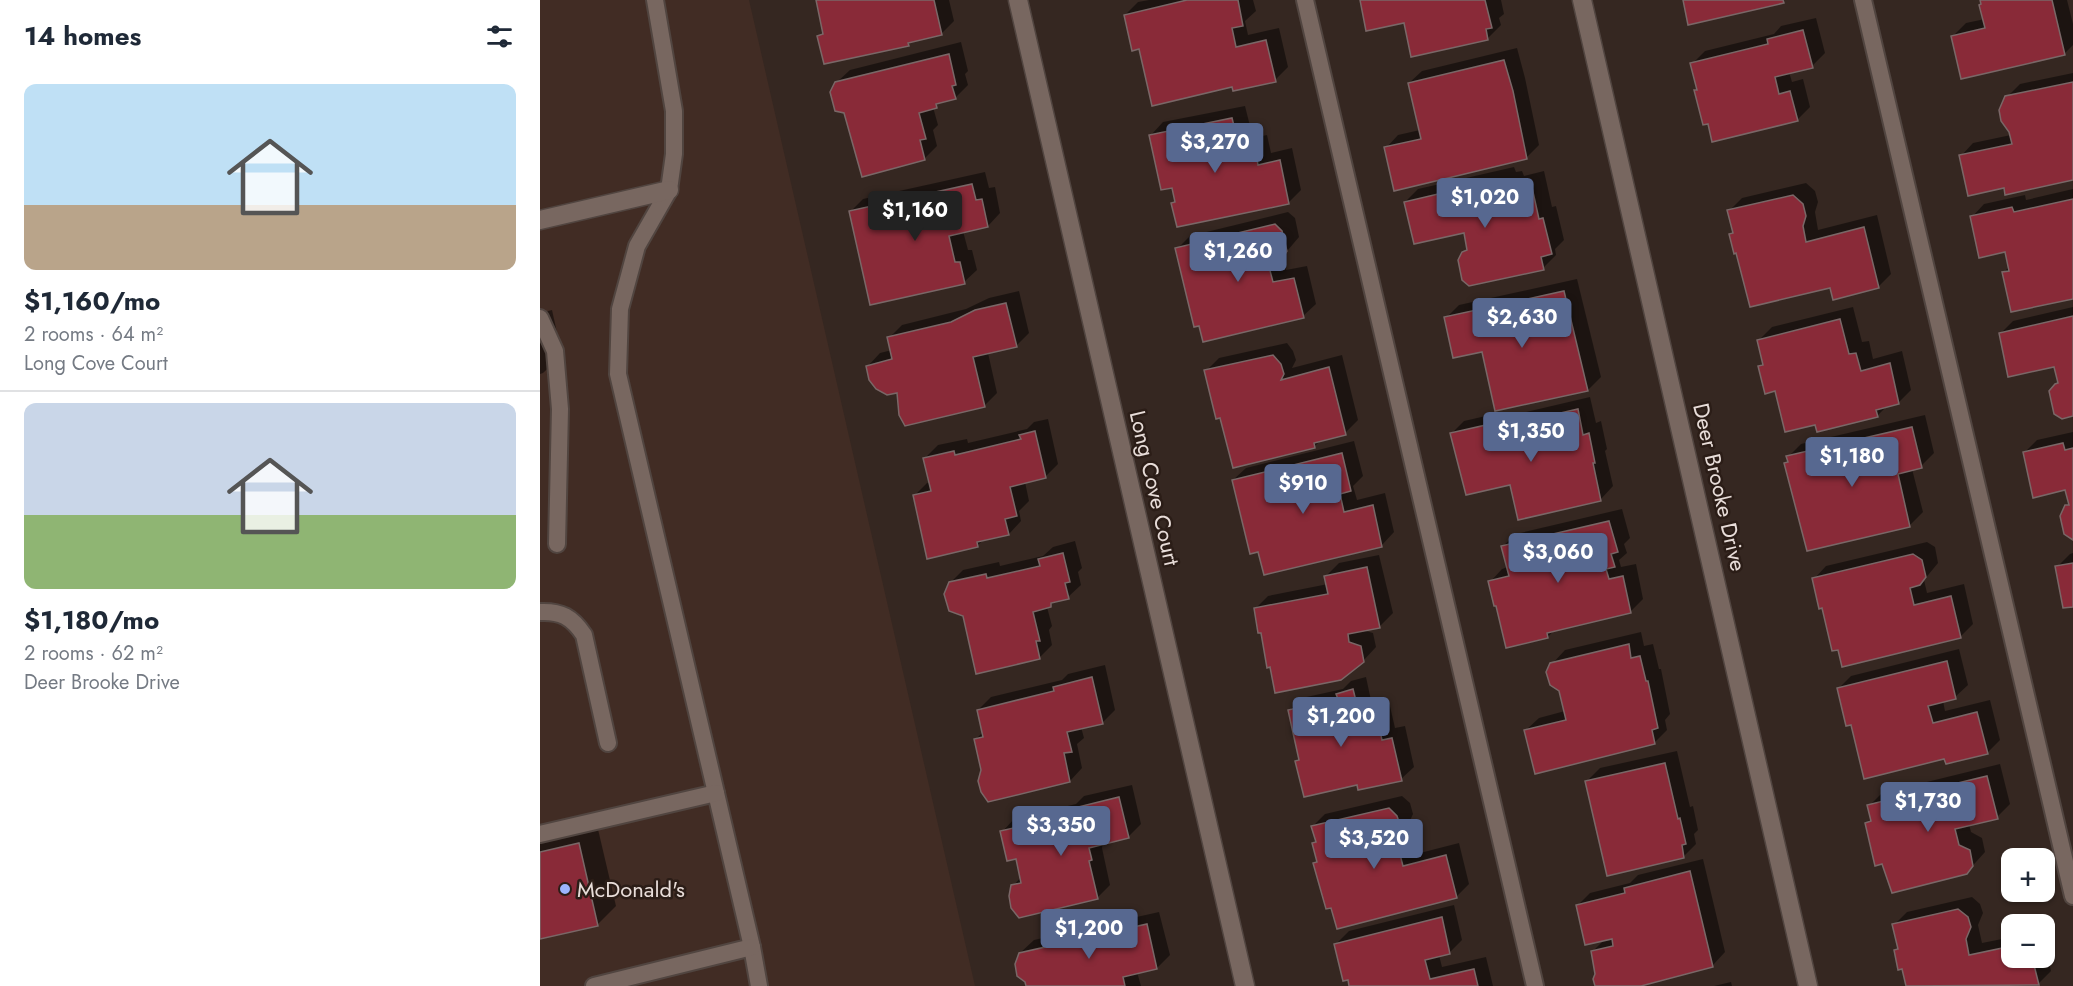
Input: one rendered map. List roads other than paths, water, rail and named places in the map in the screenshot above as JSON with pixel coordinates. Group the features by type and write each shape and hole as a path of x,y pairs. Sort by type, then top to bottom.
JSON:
{"street":[{"name":"Long Cove Court","path":"1018,0 1245,986"},
{"name":"Deer Brooke Drive","path":"1582,0 1632,210 1808,986"},
{"path":"540,219 669,190"}],"lane":[{"path":"655,0 674,111 674,154 669,190 637,246 620,309 618,374 752,947 759,986"},
{"path":"1305,0 1535,986"},
{"path":"1863,0 2073,896"},
{"path":"540,318 555,351 560,409 557,543"},
{"path":"540,612 566,615 576,623 584,635 608,743"},
{"path":"540,834 716,792"},
{"path":"594,986 752,947"}],"place":[{"name":"McDonald's","path":"565,889"}]}
